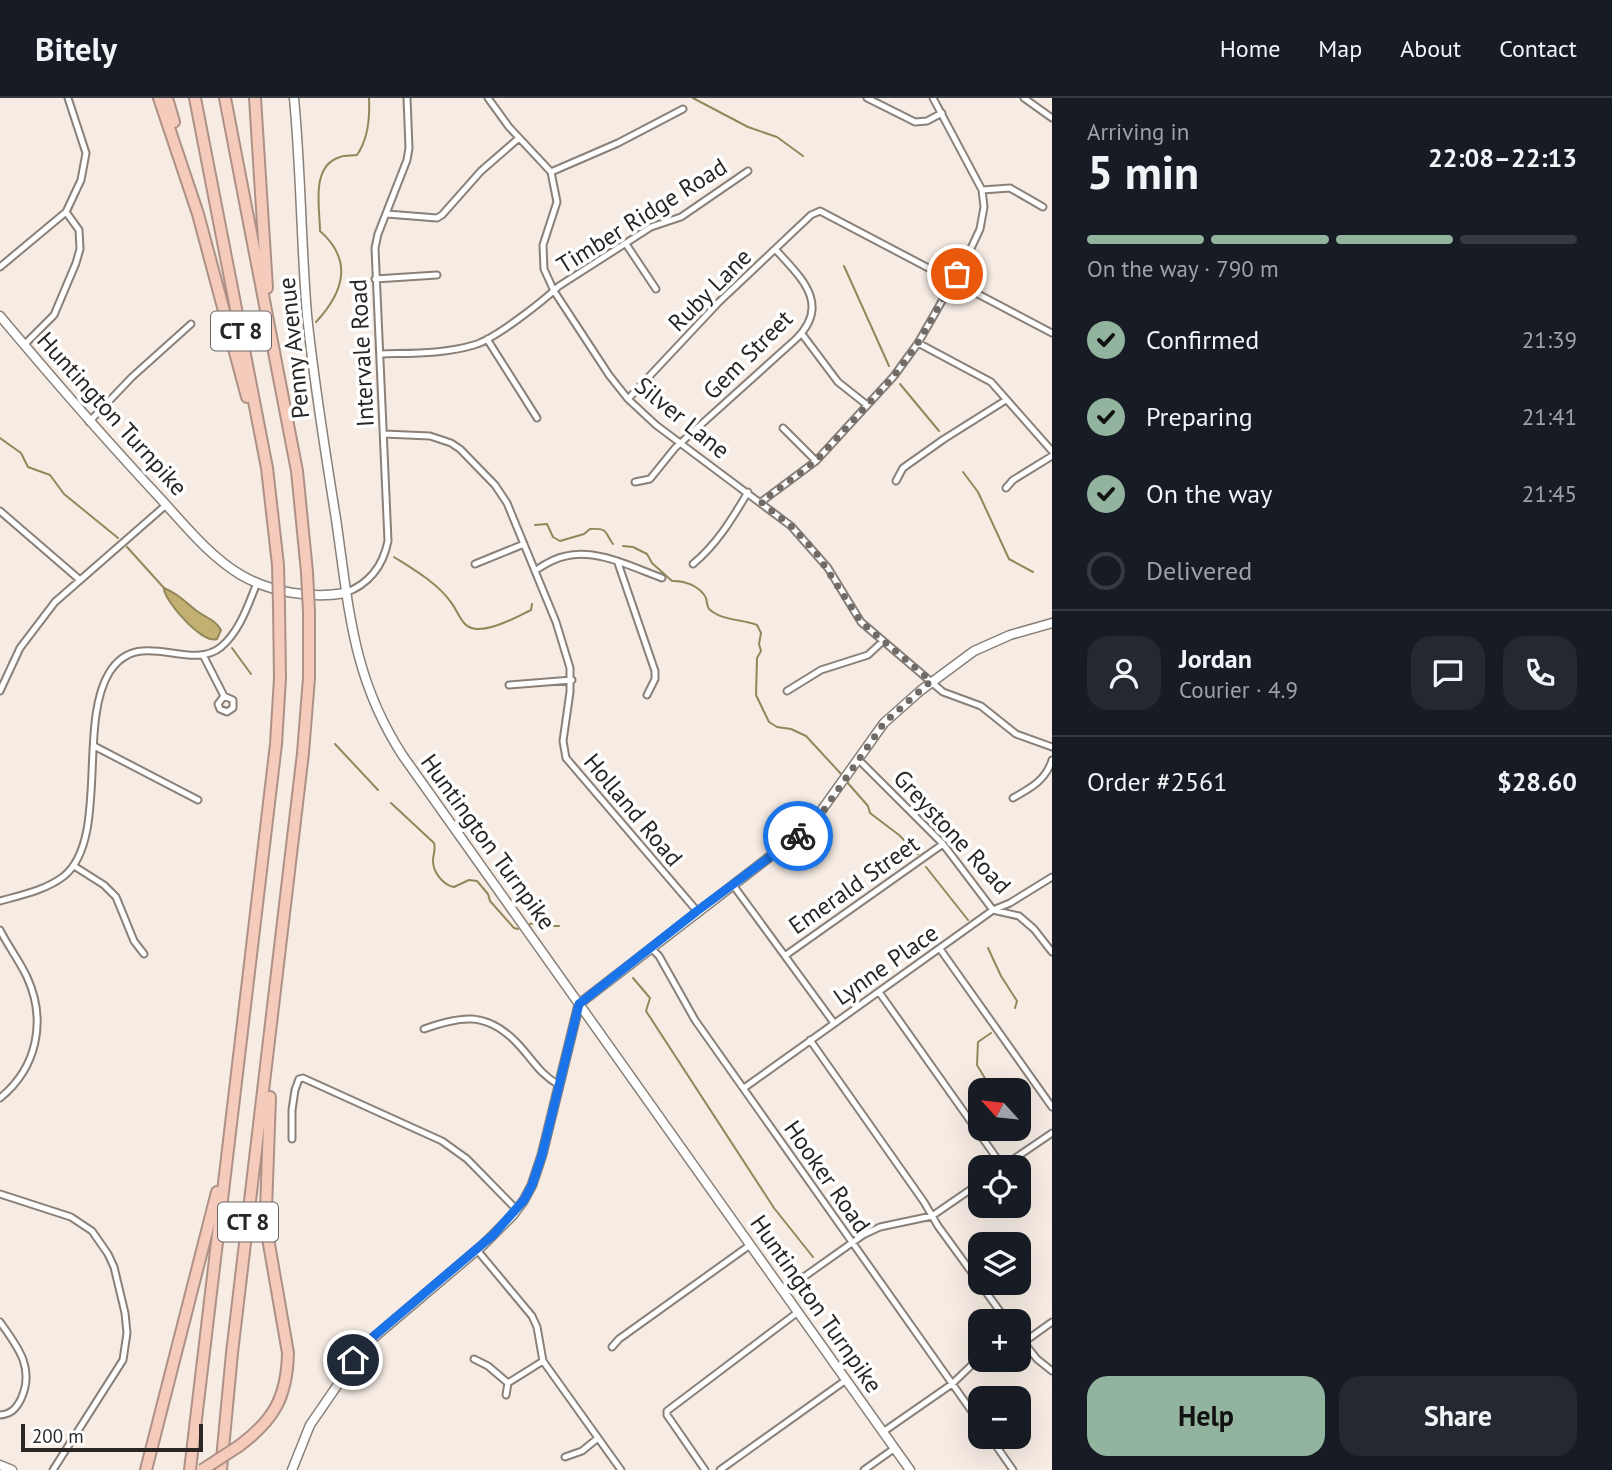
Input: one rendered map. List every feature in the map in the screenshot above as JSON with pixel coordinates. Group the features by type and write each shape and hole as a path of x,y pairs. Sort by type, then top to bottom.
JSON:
{"highway":[{"path":"159,98 198,214"},
{"path":"167,98 267,468"},
{"name":"CT 8","path":"190,1470 277,733 281,667 278,565 267,468 195,98"},
{"name":"CT 8","path":"221,1470 232,1353 303,753 309,678 307,572 297,471 225,98"},
{"path":"255,98 272,350"},
{"path":"202,1470 256,1433 271,1416 283,1393 288,1369 288,1353 269,1244 266,1210 267,1133 277,1022 278,974"},
{"path":"146,1470 218,1186 239,1061"}],"main road":[{"name":"Penny Avenue","path":"294,98 307,317 345,593"},
{"name":"Huntington Turnpike","path":"0,316 89,422 221,562 257,583 292,592 324,595 345,593 362,674 387,730 403,756 910,1470"},
{"path":"292,1470 310,1425 365,1345 477,1250 517,1210 528,1194 537,1173 579,1004 811,825 884,723 931,681 986,645 1052,623"},
{"path":"0,1465 12,1470"}],"street":[{"path":"0,267 66,212 81,180 86,153 68,98"},
{"name":"Intervale Road","path":"345,593 369,579 386,551 389,516 375,279 376,242 407,160 407,98"},
{"path":"488,98 519,138 551,172 618,143 683,109"},
{"path":"867,98 915,122 927,121 942,113"},
{"path":"761,502 816,461 894,376 918,343 980,229 984,207 982,190 933,98"},
{"path":"1024,98 1052,118"},
{"path":"387,214 437,218 481,171 512,147 519,138"},
{"name":"Timber Ridge Road","path":"381,354 447,351 477,345 655,225 681,217 748,171"},
{"name":"Silver Lane","path":"551,172 557,202 543,245 542,261 554,291 609,375 628,398 656,425 791,526 815,551 853,613 943,692 981,706 1016,734 1052,747"},
{"path":"982,190 1010,188 1043,207"},
{"name":"Ruby Lane","path":"628,398 719,302 811,215 820,211 954,281"},
{"path":"24,345 54,316 76,263 80,249 79,230 66,212"},
{"path":"626,244 656,289"},
{"name":"Gem Street","path":"635,482 650,479 681,443 802,334 809,321 811,309 809,290 776,250"},
{"path":"375,279 437,275"},
{"path":"954,281 1052,333"},
{"path":"89,422 132,377 191,324"},
{"path":"802,334 838,382 867,405"},
{"path":"487,339 537,418"},
{"path":"918,343 985,378 1052,453 1013,480 1006,488"},
{"path":"896,481 903,468 1006,400"},
{"path":"783,428 816,461"},
{"name":"Holland Road","path":"384,434 438,437 460,449 502,494 536,570 560,634 572,680 563,741 566,758 697,911"},
{"path":"693,564 714,544 748,492"},
{"path":"0,690 20,648 55,603 166,505"},
{"path":"0,511 80,580"},
{"path":"475,564 524,544"},
{"path":"536,570 568,555 596,556 662,578"},
{"path":"618,563 655,671 655,679 646,695"},
{"path":"0,901 52,884 74,866 85,836 102,686 117,663 140,651 160,650 203,655 219,649 231,636 257,583"},
{"path":"787,691 821,670 868,654 883,640"},
{"path":"203,655 224,696"},
{"path":"509,685 572,680"},
{"path":"94,746 198,800"},
{"name":"Greystone Road","path":"859,759 943,844 993,910 1019,916 1034,929 1052,952"},
{"path":"1013,798 1033,787 1048,772 1052,760"},
{"name":"Emerald Street","path":"786,955 943,844"},
{"path":"74,866 104,885 116,897 134,941 144,954"},
{"name":"Lynne Place","path":"744,1088 993,910 1010,903 1052,877"},
{"path":"733,885 834,1023"},
{"path":"0,930 27,976 38,1022 37,1037 25,1071 11,1090 0,1098"},
{"name":"Hooker Road","path":"651,948 659,956 695,1020 968,1406"},
{"path":"940,949 1052,1107"},
{"path":"879,992 994,1155"},
{"path":"424,1029 461,1018 485,1023 516,1041 534,1065 559,1085"},
{"path":"810,1040 995,1309"},
{"path":"292,1139 295,1090 299,1079 303,1078 442,1141 467,1159 517,1210"},
{"path":"1020,1155 1052,1133"},
{"path":"784,1292 852,1242 880,1227 932,1216 968,1191"},
{"path":"0,1194 71,1217 92,1231 114,1267 125,1313 127,1333 123,1360 52,1470"},
{"path":"612,1347 619,1339 750,1245"},
{"path":"477,1250 532,1316 537,1326 543,1362 621,1470"},
{"path":"705,1470 667,1415 670,1406 798,1312"},
{"path":"0,1322 22,1353 27,1367 27,1381 16,1407 8,1414 0,1415"},
{"path":"1031,1337 1052,1322"},
{"path":"1031,1351 1052,1371"},
{"path":"474,1359 488,1366 508,1383"},
{"path":"506,1395 508,1383 543,1362"},
{"path":"883,1432 952,1384 968,1369"},
{"path":"720,1470 846,1380"},
{"path":"565,1457 582,1451 598,1438"},
{"path":"864,1470 895,1448"},
{"path":"998,1449 1013,1470"}],"shaded area":[{"path":"164,588 215,623 221,630 217,639 202,635 184,620 165,594"}],"waterway":[{"path":"316,322 333,300 341,277 338,254 320,231 320,179 331,162 342,156 357,155 368,128 369,98"},
{"path":"693,98 748,127 777,137 803,156"},
{"path":"844,266 889,366"},
{"path":"900,384 939,431"},
{"path":"0,438 21,453 28,467 50,475 64,494 118,538"},
{"path":"963,472 978,492 1009,559 1033,572"},
{"path":"535,525 547,524 553,537 560,541 584,534 590,529 600,529 613,544"},
{"path":"623,546 633,547 647,554 652,563 672,581 696,587 714,613 757,625 761,633 761,651 757,658 756,695 769,722 806,736 842,775"},
{"path":"127,547 164,588"},
{"path":"394,557 445,594 463,622 471,628 487,628 505,623 531,610 532,604"},
{"path":"232,648 251,674"},
{"path":"335,744 378,790"},
{"path":"847,782 868,806 870,813 899,835 918,854"},
{"path":"391,803 434,843 433,865 443,881 454,887 469,880 477,881 488,894 490,901 514,928 518,929"},
{"path":"926,867 968,920"},
{"path":"530,924 539,922 547,926 559,926"},
{"path":"988,948 1017,1001 1015,1008"},
{"path":"633,978 650,998 646,1011 774,1208 813,1257"},
{"path":"985,1078 977,1065 978,1042 991,1033"}],"way so far":[{"path":"798,836 819,817 884,723 931,681 861,622 815,551 791,526 761,502 816,461 894,376 918,343 957,274"}],"route":[{"path":"353,1360 374,1336 483,1245 524,1200 537,1173 579,1004 798,836"}]}
